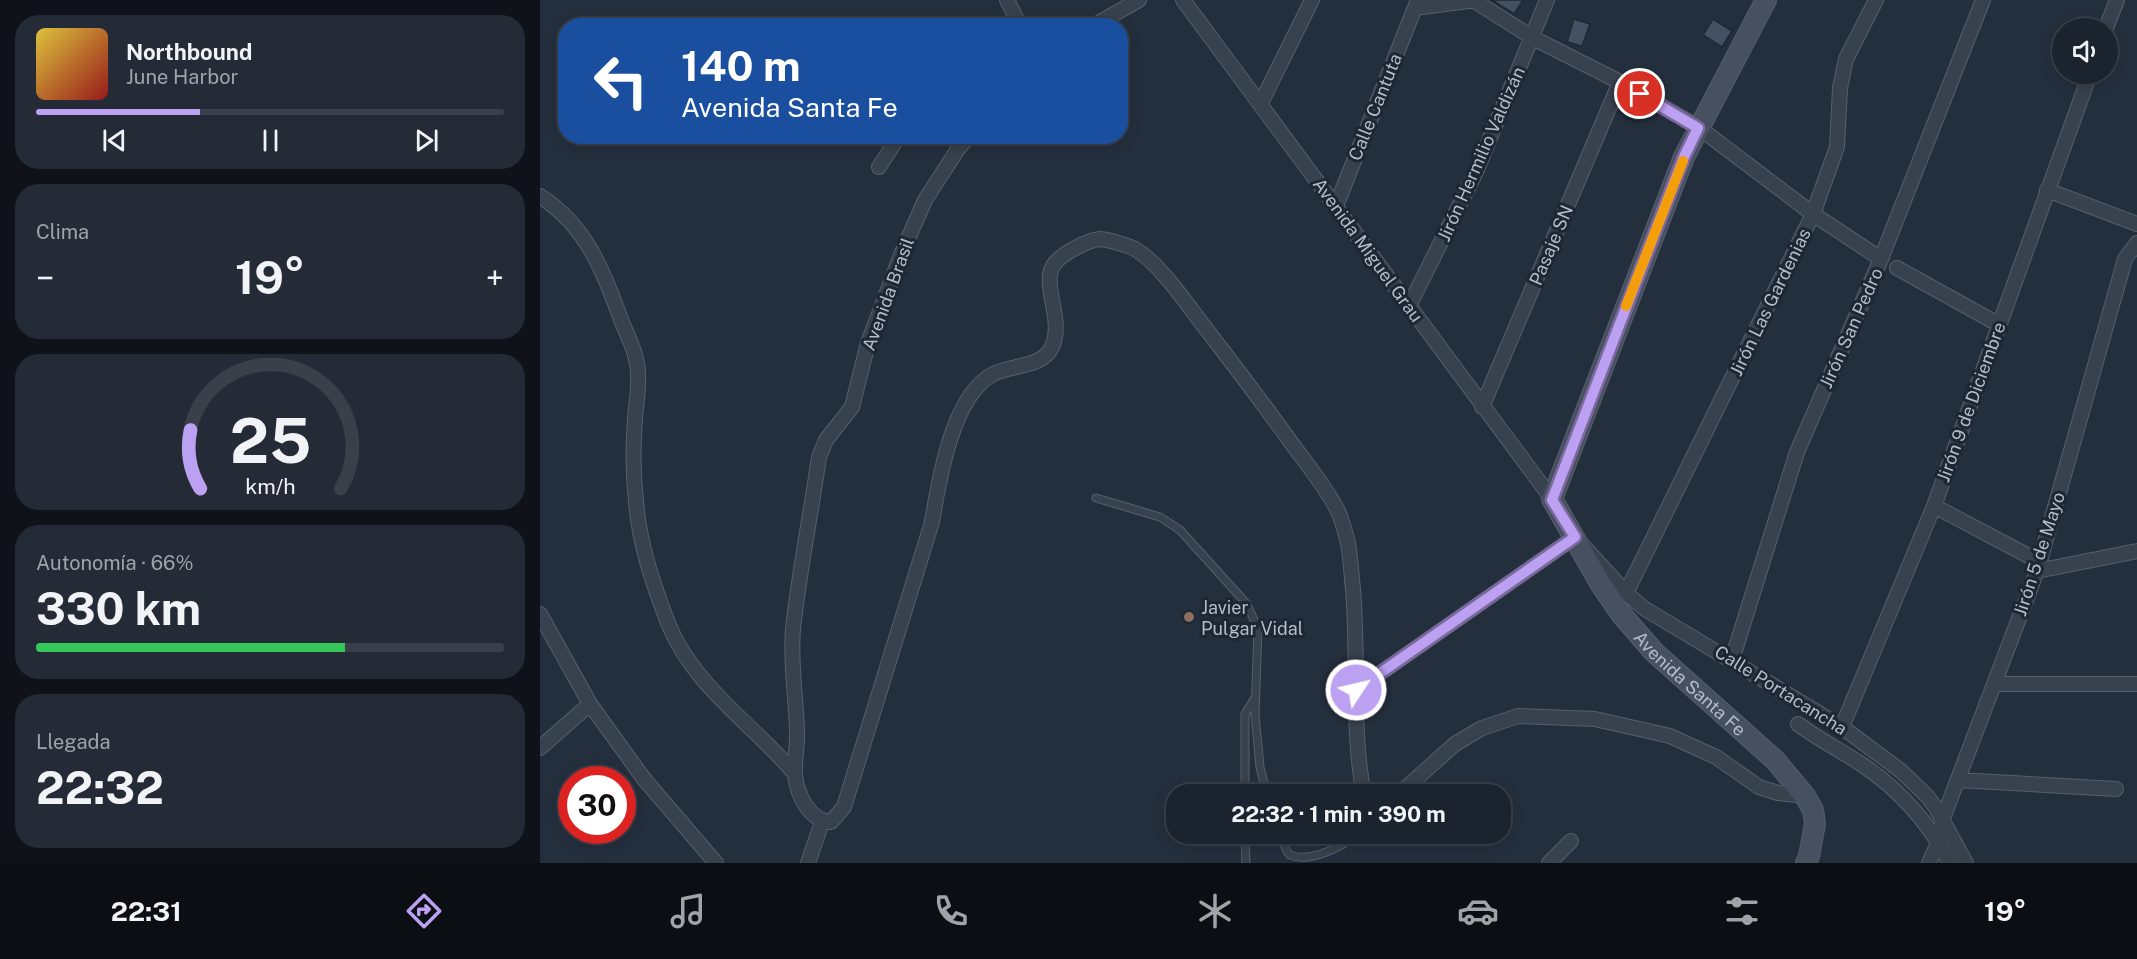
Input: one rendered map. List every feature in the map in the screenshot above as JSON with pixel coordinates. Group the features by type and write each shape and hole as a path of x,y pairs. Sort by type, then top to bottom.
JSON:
{"street":[{"path":"1007,0 1016,18"},
{"path":"1107,18 1139,0"},
{"path":"1261,103 1312,0"},
{"path":"1474,0 1533,38 1620,82 1698,128 1813,214 1881,259"},
{"name":"Calle Cantuta","path":"1336,206 1416,4 1474,0"},
{"name":"Jirón Hermilio Valdizán","path":"1409,306 1476,172 1547,0"},
{"path":"1552,500 1684,157 1766,0"},
{"name":"Jirón Las Gardenias","path":"1626,592 1813,214 1838,147 1840,88 1846,59 1876,0"},
{"name":"Jirón San Pedro","path":"1732,660 1797,452 1881,259 1983,0"},
{"path":"2110,18 2117,0"},
{"name":"Avenida Miguel Grau","path":"1185,1 1552,500"},
{"name":"Pasaje SN","path":"1482,407 1620,82"},
{"name":"Jirón 9 de Diciembre","path":"1842,727 1934,506 2086,84"},
{"path":"879,167 894,144"},
{"name":"Avenida Brasil","path":"795,774 798,742 793,631 819,457 826,440 852,407 868,343 901,255 926,200 962,144"},
{"path":"2047,190 2137,224"},
{"path":"540,196 574,224 587,240 605,277 637,360 638,382 634,422 636,501 648,567 669,625 684,657 706,683 768,743 795,774 801,796 816,818 822,822 831,822 844,807 932,522 938,490 959,413 980,382 995,373 1022,367 1048,353 1058,329 1049,279 1053,265 1062,256 1078,247 1101,239 1134,248 1163,274 1245,380 1319,481 1338,511 1348,545 1356,612 1356,690 1362,784"},
{"name":"Jirón 5 de Mayo","path":"1929,863 1939,841 1942,821 2038,566 2125,259 2137,243"},
{"path":"1897,268 1998,324"},
{"name":"Avenida Santa Fe","path":"1552,500 1600,583 1621,614 1654,652 1775,759 1805,796 1813,810 1815,824 1806,863"},
{"path":"1934,506 2038,566 2137,551"},
{"path":"1356,690 1575,537"},
{"name":"Calle Portacancha","path":"1575,537 1645,609 1842,727 1901,771 1936,808 1966,863"},
{"path":"540,614 590,704 644,779 716,863"},
{"path":"1994,684 2136,684"},
{"path":"540,748 590,704"},
{"path":"1410,784 1455,744 1482,728 1518,716 1595,719 1670,736 1716,757 1759,787 1779,793 1805,796"},
{"path":"1798,724 1820,741 1862,765 1898,792 1939,841 1950,863"},
{"path":"1958,780 2116,789"},
{"path":"808,863 822,822"},
{"path":"1549,863 1571,841"}],"lane":[{"path":"1096,498 1169,521 1180,530 1246,603 1258,628 1255,698 1260,767 1264,784"},
{"path":"1245,784 1245,714 1255,698"},
{"path":"1245,844 1246,863"},
{"path":"1284,844 1289,855 1300,861 1315,862 1343,844"}],"building":[{"path":"1492,0 1523,0 1514,14"},
{"path":"1574,19 1590,24 1582,46 1567,42"},
{"path":"1713,19 1732,31 1722,47 1703,35"},
{"path":"1632,104 1644,109 1638,122 1627,117"}],"slow traffic":[{"path":"1626,306 1683,161"}],"place":[{"name":"Javier Pulgar Vidal","path":"1189,617"}],"route":[{"path":"1356,690 1575,537 1552,500 1684,157 1698,128 1640,94"}]}
